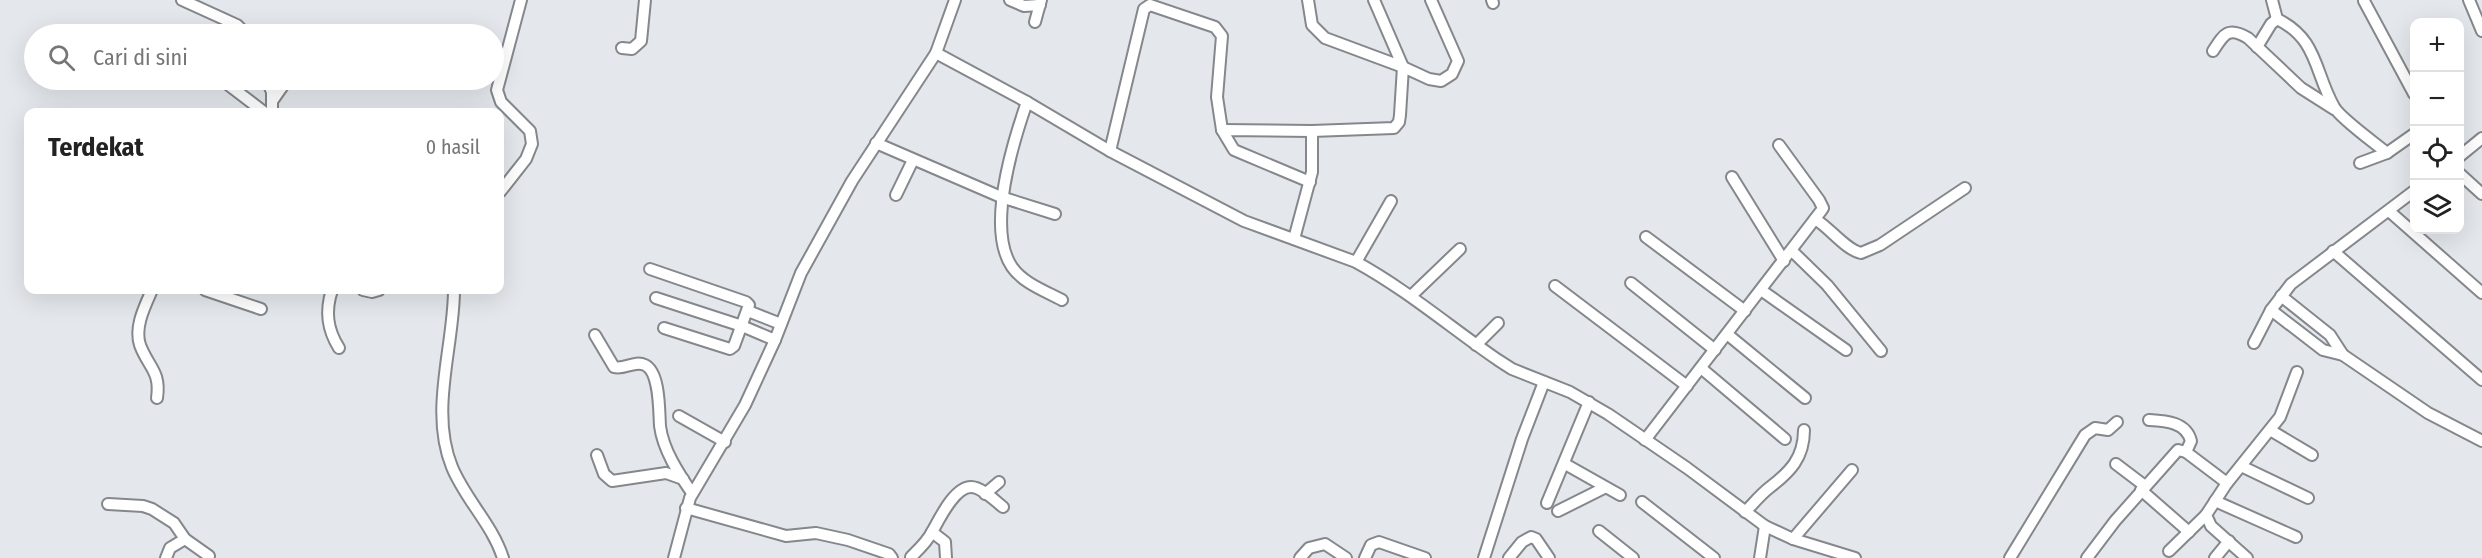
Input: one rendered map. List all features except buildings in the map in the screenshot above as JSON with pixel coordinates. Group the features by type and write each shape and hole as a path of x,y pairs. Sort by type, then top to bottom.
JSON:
{"street":[{"path":"182,0 202,5 235,24"},
{"path":"504,50 521,0"},
{"path":"622,48 632,49 641,41 645,0"},
{"path":"674,558 692,493 725,442 775,340 801,273 876,143 936,53 955,0"},
{"path":"1010,0 1024,6 1040,3 1035,22"},
{"path":"1308,0 1312,25 1319,34 1436,81 1448,78 1457,68 1458,62 1431,0"},
{"path":"1222,130 1312,131 1394,128 1401,115 1403,67 1374,0"},
{"path":"2272,0 2277,19 2296,29 2306,40 2335,109"},
{"path":"2469,0 2482,31"},
{"path":"2364,1 2410,85"},
{"path":"1110,151 1144,9 1150,4 1215,27 1222,36 1216,97 1222,130 1234,150 1310,182"},
{"path":"2258,47 2271,24 2277,19"},
{"path":"2213,51 2228,32 2237,32 2258,47 2301,88 2335,109 2387,153"},
{"path":"936,53 1027,102 1110,151 1244,221 1356,262 1394,284 1512,369 1589,402 1765,526 1793,539 1855,558"},
{"path":"235,90 259,108"},
{"path":"270,90 272,108"},
{"path":"273,100 280,90"},
{"path":"498,90 498,96 504,106 530,131 532,144 526,159 504,187"},
{"path":"1027,102 1017,128 1001,196 1005,254 1012,267 1022,278 1062,300"},
{"path":"1294,239 1310,182 1313,163 1312,131"},
{"path":"2360,164 2387,153 2410,137"},
{"path":"2464,153 2482,138"},
{"path":"876,143 1001,196 1055,214"},
{"path":"1645,440 1821,211 1822,205 1779,145"},
{"path":"896,195 913,160"},
{"path":"1732,177 1784,261"},
{"path":"2464,178 2482,194"},
{"path":"1815,219 1831,229 1850,249 1861,253 1880,245 1965,188"},
{"path":"2254,343 2271,310 2299,276 2410,195"},
{"path":"1356,262 1390,201"},
{"path":"2389,211 2482,293"},
{"path":"1646,237 1745,311"},
{"path":"1411,297 1460,249"},
{"path":"1792,251 1827,285 1881,351"},
{"path":"2333,251 2482,380"},
{"path":"650,269 749,305 734,346 730,349 664,328"},
{"path":"1631,283 1715,350"},
{"path":"1555,286 1687,386"},
{"path":"1761,290 1846,350"},
{"path":"150,294 138,327 140,345 158,380 157,398"},
{"path":"217,294 261,309"},
{"path":"331,294 327,325 339,348"},
{"path":"454,294 442,410 447,450 451,466 492,532 503,558"},
{"path":"2281,296 2330,335 2343,355"},
{"path":"656,298 742,326 775,340"},
{"path":"2271,310 2323,350 2343,355 2428,413 2482,441"},
{"path":"748,311 781,324"},
{"path":"1476,345 1498,323"},
{"path":"1727,334 1805,398"},
{"path":"595,335 614,367 618,369 640,364 646,366 654,374 662,439 692,493"},
{"path":"1701,368 1785,439"},
{"path":"2169,551 2206,515 2227,483 2270,430 2283,411 2297,372"},
{"path":"1484,558 1522,439 1544,382"},
{"path":"1548,503 1589,402"},
{"path":"679,416 725,442"},
{"path":"2149,420 2170,422 2183,428 2190,441 2186,452"},
{"path":"2010,558 2085,435 2095,428 2108,430 2117,422"},
{"path":"1745,512 1791,470 1803,451 1804,430"},
{"path":"2270,430 2312,455"},
{"path":"2087,558 2175,452 2180,450 2186,452 2227,483"},
{"path":"597,455 604,474 612,481 666,473 683,479"},
{"path":"1565,464 1620,495"},
{"path":"2116,464 2189,532"},
{"path":"2241,466 2308,498"},
{"path":"1793,539 1852,470"},
{"path":"985,494 999,482"},
{"path":"686,508 786,536 816,533 848,540 890,556 913,558 932,532 941,513 963,490 972,487 1003,507"},
{"path":"1558,510 1604,488"},
{"path":"2215,501 2296,537"},
{"path":"1642,502 1714,558"},
{"path":"108,504 143,506 152,509 174,523 185,538 212,557"},
{"path":"2206,515 2211,526 2247,558"},
{"path":"1760,558 1765,526"},
{"path":"1599,531 1633,558"},
{"path":"932,532 945,542 946,558"},
{"path":"1509,558 1522,542 1532,537 1536,539 1549,558"},
{"path":"166,558 170,548 185,538"},
{"path":"2214,558 2229,541"},
{"path":"1365,558 1371,545 1379,542 1425,558"},
{"path":"1300,558 1309,548 1325,543 1346,558"},
{"path":"191,558 212,557"}]}
